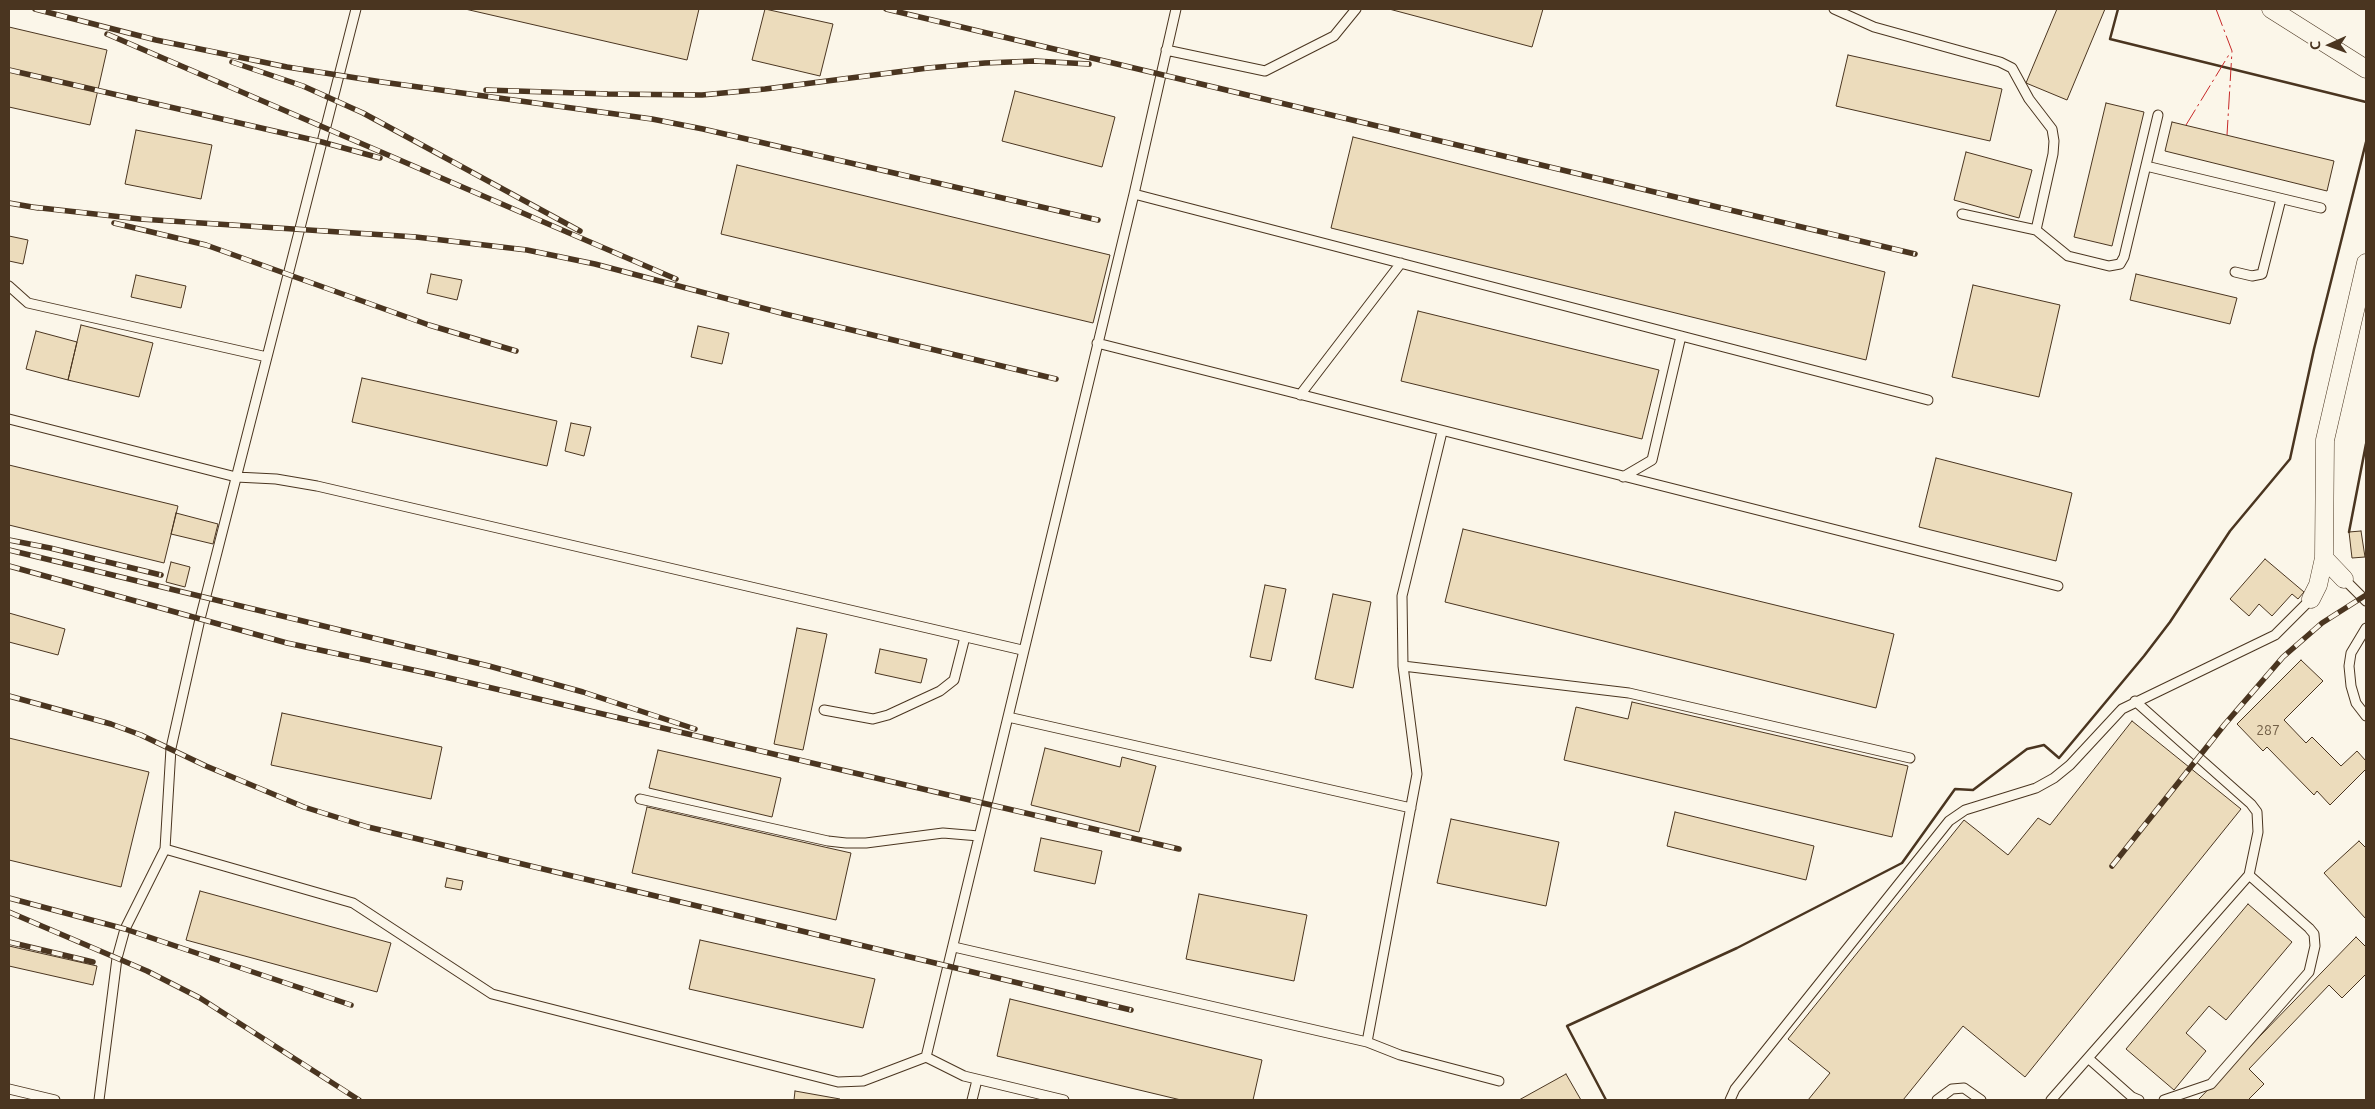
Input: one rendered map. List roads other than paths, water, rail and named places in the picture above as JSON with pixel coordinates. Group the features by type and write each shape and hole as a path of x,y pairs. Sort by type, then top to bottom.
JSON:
{"street":[{"path":"2271,9 2366,69"},
{"path":"2311,599 2320,578 2324,558 2324,440 2366,263"},
{"path":"2324,558 2344,579"}],"lane":[{"path":"99,1100 117,958 125,929 165,849 171,748 200,618 356,9"},
{"path":"926,1058 954,947 1022,650 1134,194 1176,9"},
{"path":"1166,50 1265,71 1334,36 1356,9"},
{"path":"1834,9 1874,27 2000,62 2012,68 2028,99 2052,129 2054,141 2036,230"},
{"path":"1962,214 2036,230 2068,256 2109,266 2120,264 2124,257 2158,115"},
{"path":"2146,166 2321,208"},
{"path":"1134,194 1928,400"},
{"path":"2235,272 2252,276 2262,274 2281,199"},
{"path":"1300,395 1401,263"},
{"path":"9,286 28,303 267,357"},
{"path":"1623,477 1652,460 1681,336"},
{"path":"1097,343 1442,432 2058,586"},
{"path":"9,420 236,477 276,479 317,486 1022,650"},
{"path":"1367,1042 1417,774 1403,666 1402,596 1442,432"},
{"path":"2344,579 2366,601"},
{"path":"1730,1100 1735,1088 1949,822 1965,810 2036,788 2054,778 2070,765 2122,709 2135,701 2275,635 2311,599"},
{"path":"2366,628 2351,653 2349,666 2351,686 2356,703 2366,716"},
{"path":"824,710 873,719 940,691 954,680 965,637"},
{"path":"1403,666 1628,693 1910,758"},
{"path":"2051,1100 2249,875 2258,832 2257,812 2251,804 2135,701"},
{"path":"1008,717 1411,808"},
{"path":"640,800 837,842 866,843 943,833 979,836"},
{"path":"165,849 353,903 492,994 838,1082 862,1081 926,1058 942,1067 977,1080 1064,1100"},
{"path":"2164,1100 2210,1084 2309,972 2315,946 2314,934 2249,875"},
{"path":"954,947 1367,1042 1400,1055 1499,1081"},
{"path":"2088,1058 2132,1098 2138,1100"},
{"path":"972,1100 977,1080"},
{"path":"1937,1100 1952,1089 1964,1088 1981,1100"},
{"path":"9,1089 55,1100"}],"railway":[{"path":"35,9 156,40 287,67 652,119 703,129 1098,220"},
{"path":"886,9 1915,254"},
{"path":"107,34 676,279"},
{"path":"486,90 702,95 985,63 1035,61 1089,64"},
{"path":"232,62 303,86 363,113 580,231"},
{"path":"9,70 322,142 380,158"},
{"path":"9,203 38,208"},
{"path":"32,207 140,219 416,237 527,250 595,264 785,314 1056,379"},
{"path":"114,223 206,245 429,325 516,351"},
{"path":"9,540 161,575"},
{"path":"9,550 489,666 583,692 695,729"},
{"path":"9,566 287,643 432,674 1179,849"},
{"path":"2112,866 2225,724 2283,657 2322,623 2366,595"},
{"path":"9,696 111,724 141,735 206,766 304,807 368,827 1131,1010"},
{"path":"9,898 125,929 351,1005"},
{"path":"9,912 147,971 200,998 359,1100"},
{"path":"9,942 93,962"}]}
